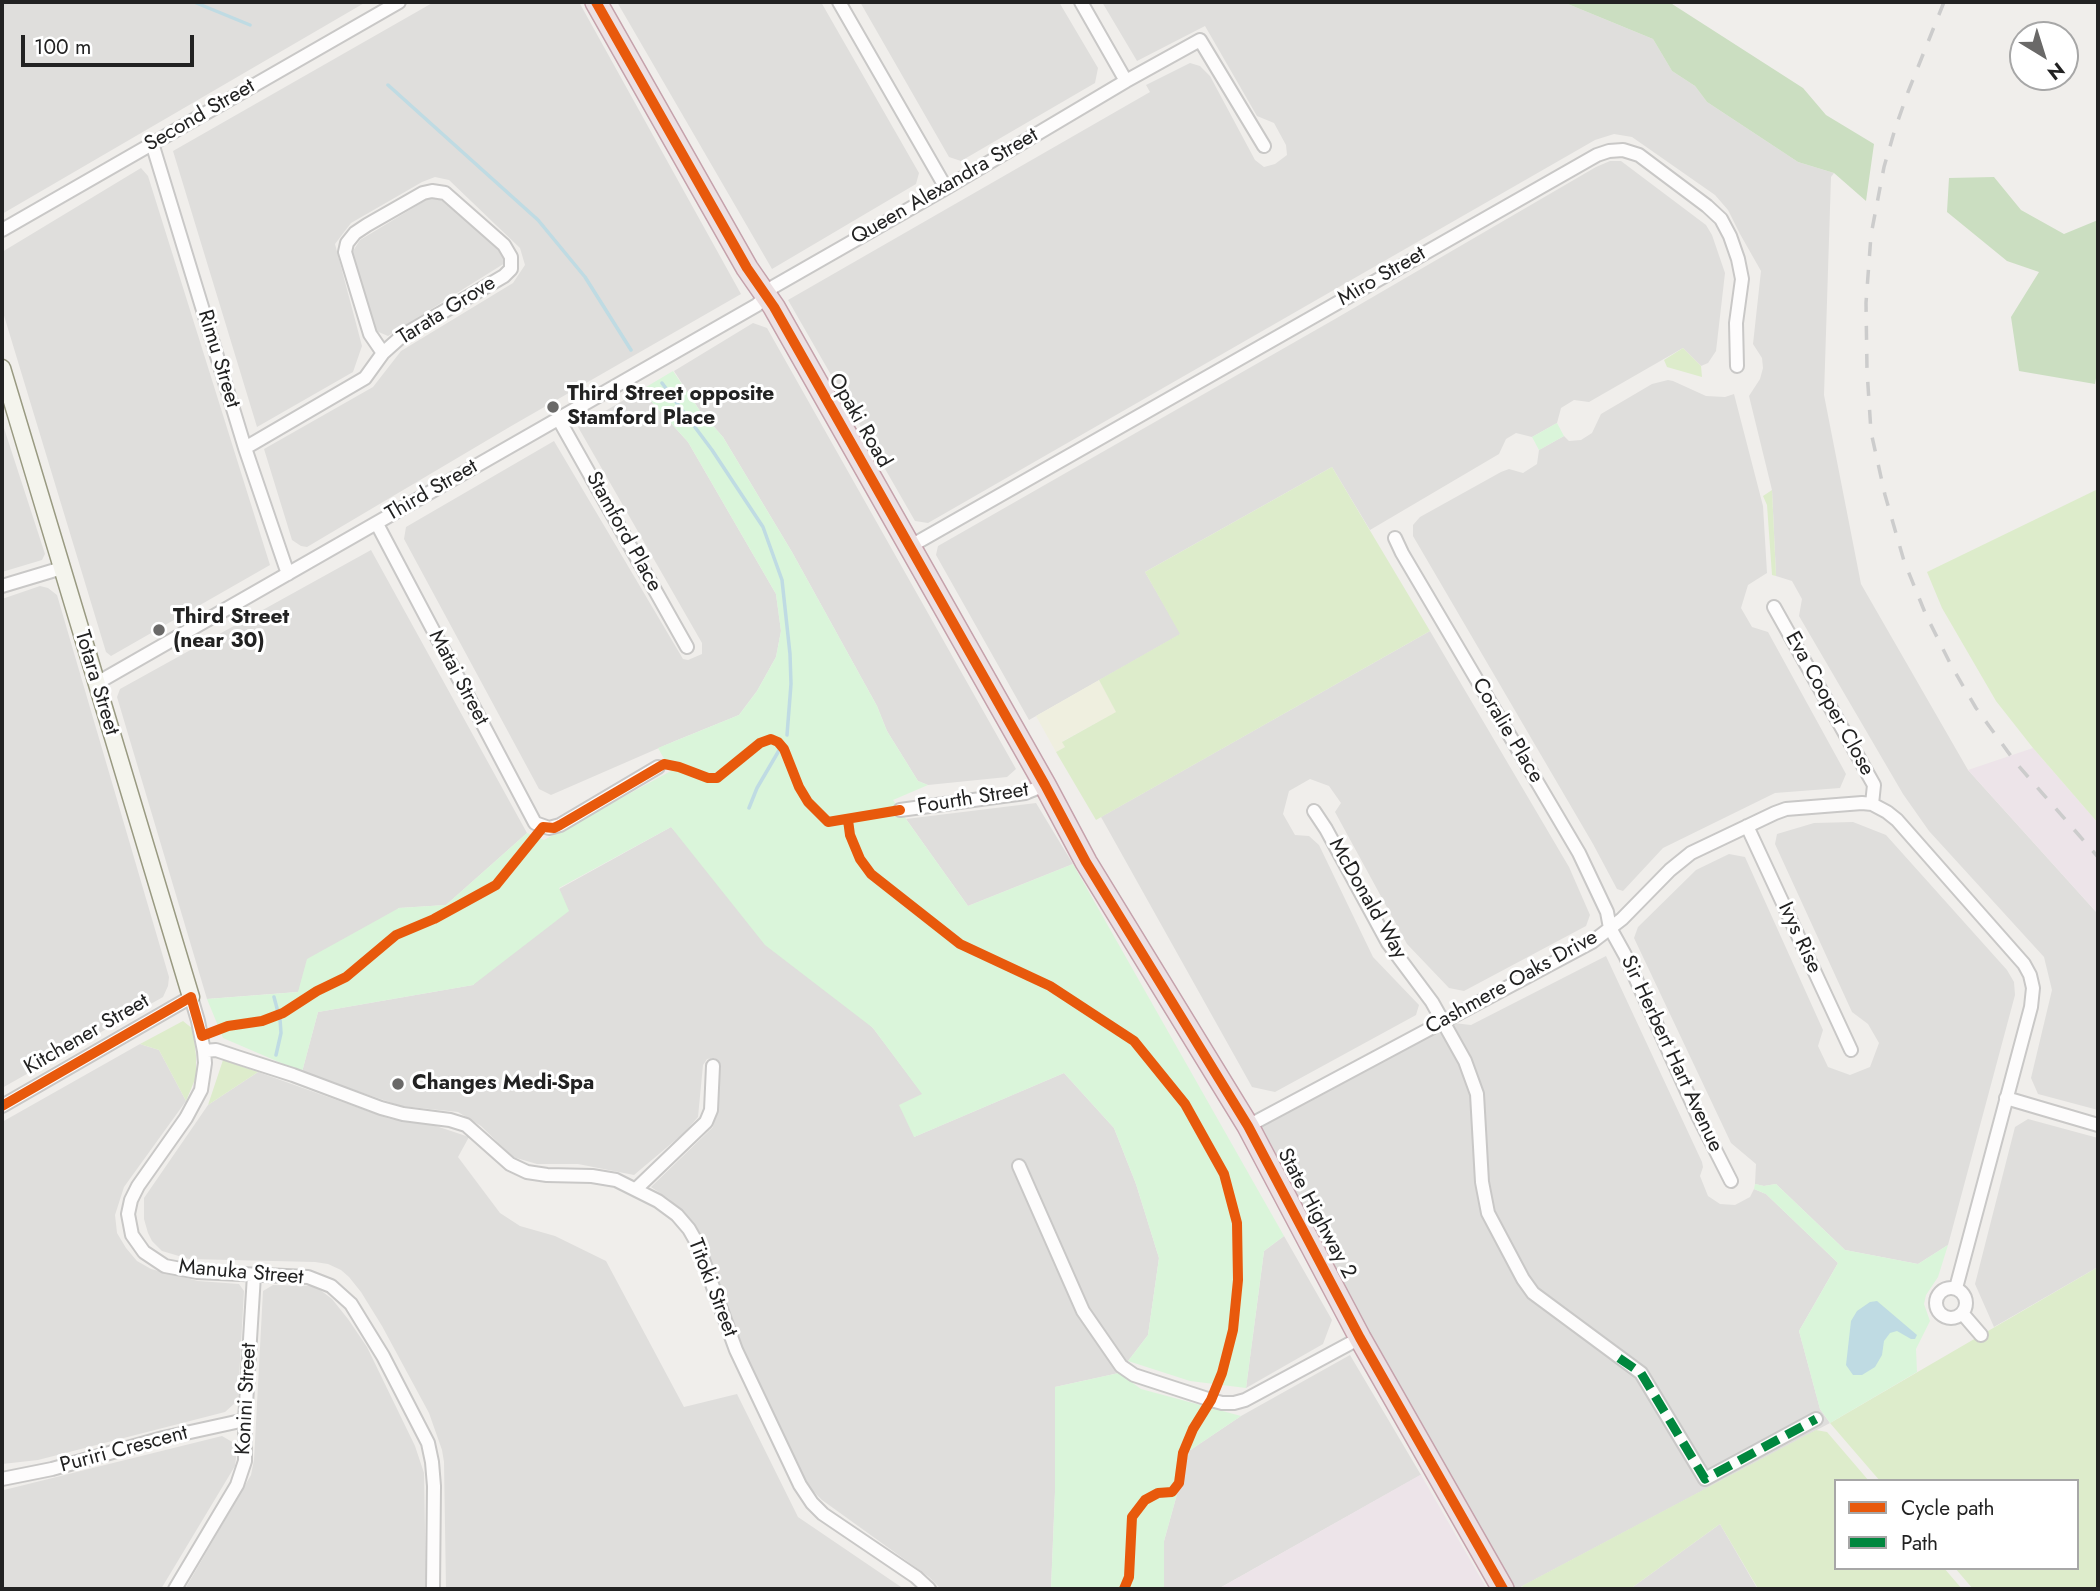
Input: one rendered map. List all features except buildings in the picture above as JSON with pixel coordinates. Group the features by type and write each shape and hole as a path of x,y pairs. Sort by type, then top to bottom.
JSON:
{"highway":[{"name":"Opaki Road","path":"596,2 1045,785 1086,862"},
{"name":"State Highway 2","path":"1086,862 1248,1126 1360,1338 1503,1589"}],"street":[{"name":"Second Street","path":"2,230 399,2"},
{"path":"839,2 946,188"},
{"path":"1081,2 1126,81"},
{"name":"Queen Alexandra Street","path":"765,296 773,287 1200,40 1264,146"},
{"name":"Rimu Street","path":"152,143 245,448 288,573"},
{"name":"Miro Street","path":"909,547 1585,162 1609,151 1623,150 1639,155 1721,219 1738,259 1741,279 1737,366"},
{"name":"Tarata Grove","path":"245,448 365,379 383,353 402,336 504,276 511,269 512,257 504,244 444,193 432,191 423,194 367,225 347,243 345,252 370,334 383,353"},
{"name":"Third Street","path":"97,684 757,305 765,296"},
{"name":"Totara Street","path":"3,373 191,998"},
{"name":"Stamford Place","path":"558,418 687,646"},
{"name":"Matai Street","path":"377,524 532,819 543,827 554,828 658,767"},
{"name":"Coralie Place","path":"1395,538 1579,853 1607,912 1610,928"},
{"path":"2,586 62,568"},
{"name":"Eva Cooper Close","path":"1774,607 1874,785 1872,804"},
{"name":"Fourth Street","path":"900,810 1025,793 1045,785"},
{"path":"1872,804 1897,820 2024,964 2033,988 2031,1007 1956,1289"},
{"name":"Cashmere Oaks Drive","path":"1248,1126 1592,942 1622,919 1691,853 1786,810 1872,804"},
{"name":"McDonald Way","path":"1314,811 1388,943 1445,1021 1465,1061 1477,1094 1484,1198 1488,1213 1504,1246 1533,1293 1640,1373 1705,1479 1816,1419"},
{"name":"Ivys Rise","path":"1747,826 1851,1051"},
{"name":"Sir Herbert Hart Avenue","path":"1610,928 1731,1181"},
{"name":"Manuka Street","path":"191,998 204,1051 201,1090 186,1118 131,1200 128,1214 137,1244 165,1266 197,1272 308,1277 321,1280 351,1304 383,1356 428,1443 432,1462 435,1516 433,1589"},
{"name":"Kitchener Street","path":"2,1106 191,998"},
{"name":"Titoki Street","path":"204,1051 216,1050 381,1108 466,1125 510,1164 527,1172 616,1180 658,1201 677,1215 693,1236 736,1350 800,1485 812,1503 823,1514 916,1577 929,1589"},
{"path":"636,1189 706,1122 710,1110 713,1066"},
{"path":"2006,1098 2098,1125"},
{"path":"1019,1166 1083,1311 1121,1366 1134,1375 1211,1400 1234,1403 1245,1400 1360,1338"},
{"name":"Konini Street","path":"175,1589 237,1485 245,1461 254,1275"},
{"path":"1951,1288 1964,1294 1966,1304 1962,1313 1958,1317 1943,1316 1937,1308 1936,1299 1942,1291 1951,1288"},
{"path":"1962,1313 1981,1335"},
{"name":"Puriri Crescent","path":"2,1479 245,1420"}],"shaded area":[{"path":"2,2 366,2 2,214"},
{"path":"434,2 579,2 741,294 307,547 301,546 292,540 264,449 373,387 401,351 513,283 525,265 520,248 449,180 435,177 351,223 335,244 362,346 353,372 257,427 173,151"},
{"path":"617,2 821,2 919,173 916,184 772,269"},
{"path":"860,2 1059,2 1098,68 1095,83 961,161 949,157"},
{"path":"1102,2 1563,2 1653,39 1672,71 1695,86 1707,102 1798,162 1834,173 1831,177 1824,395 1861,584 1968,770 2098,914 2098,1110 2038,1094 2031,1078 2052,990 2044,957 1929,831 1903,794 1799,616 1802,599 1792,581 1776,576 1772,490 1749,396 1760,379 1763,368 1762,358 1753,344 1761,271 1728,210 1715,195 1632,137 1614,134 1595,140 928,523 915,521 788,300 1150,92 1146,85 1190,63 1200,66 1210,76 1255,160 1264,167 1275,164 1287,155 1286,145 1274,123 1257,116 1205,26 1137,61"},
{"path":"1610,161 1621,161 1706,225 1712,235 1725,273 1716,351 1708,363 1701,366 1683,348 1589,402 1574,400 1561,408 1557,423 1532,437 1516,433 1506,439 1499,454 1370,530 1332,467 1145,572 1181,634 1029,720 936,555 938,546"},
{"path":"141,168 148,176 270,565 111,656 106,652 2,309 2,252"},
{"path":"431,197 449,203 504,254 505,263 388,336 374,330 353,261 353,251 360,240"},
{"path":"753,323 767,328 1016,769 1007,777 928,785 918,781 887,731 877,706 792,552 723,437 700,411 674,371"},
{"path":"1668,380 1706,396 1725,397 1734,394 1763,506 1767,573 1748,585 1741,608 1752,627 1768,632 1846,774 1840,788 1775,793 1663,848 1623,891 1617,889 1413,536 1413,525 1420,517 1501,472 1509,469 1523,473 1537,464 1539,450 1564,436 1569,441 1581,440 1592,433 1601,414 1652,384"},
{"path":"641,390 688,442 776,594 781,631 776,657 757,691 739,715 551,795 539,789 404,539 406,527 554,441 683,659 688,660 702,654 702,643 578,427"},
{"path":"2,422 45,554 42,560 2,572"},
{"path":"371,550 527,833 446,905 399,908 298,992 207,999 117,697 120,689"},
{"path":"40,586 57,595 169,977 163,997 2,1088 2,599"},
{"path":"1430,631 1569,867 1590,915 1586,926 1464,991 1449,988 1407,944 1335,812 1341,803 1329,786 1310,779 1289,791 1283,814 1295,835 1309,836 1319,845 1373,957 1419,1005 1416,1015 1275,1092 1252,1087 1101,817"},
{"path":"2033,748 2098,823 2098,914 1968,770"},
{"path":"1036,803 1073,864 968,906 906,819"},
{"path":"1853,822 1886,835 2007,970 2014,982 2015,995 1948,1245 1918,1264 1845,1250 1776,1184 1755,1184 1756,1164 1731,1143 1634,938 1638,927 1696,870 1729,854 1745,857 1823,1030 1818,1046 1828,1067 1850,1075 1870,1067 1879,1043 1868,1024 1852,1012 1775,844 1777,834 1814,823"},
{"path":"671,827 873,1028 923,1094 914,1137 1064,1073 1114,1128 1136,1184 1159,1258 1148,1335 1119,1373 1055,1387 1051,1589 941,1589 929,1577 822,1500 808,1486 743,1348 700,1233 669,1199 651,1187 713,1127 720,1063 714,1058 707,1059 703,1065 698,1117 685,1132 634,1175 578,1164 537,1164 513,1157 481,1126 458,1112 401,1106 302,1072 318,1012 473,985 559,889"},
{"path":"1606,956 1702,1162 1700,1176 1708,1196 1720,1204 1735,1205 1750,1197 1754,1189 1766,1194 1838,1263 1799,1331 1820,1409 1830,1423 1517,1589 1503,1589 1248,1126 1445,1022 1471,1025"},
{"path":"140,1044 159,1050 186,1101 124,1187 115,1215 117,1233 137,1261 151,1269 198,1281 239,1284 244,1291 238,1397 225,1412 38,1460 2,1464 2,1122"},
{"path":"258,1072 390,1119 421,1121 469,1137 458,1157 500,1213 520,1226 555,1236 606,1261 684,1407 737,1394 798,1517 904,1589 446,1589 442,1450 429,1413 382,1326 349,1277 328,1264 315,1262 189,1259 162,1251 148,1233 144,1219 144,1198 208,1105"},
{"path":"2028,1119 2098,1138 2098,1267 1994,1327 1975,1284 2015,1127"},
{"path":"1284,1236 1332,1320 1323,1344 1246,1388 1264,1251"},
{"path":"273,1285 315,1286 332,1299 367,1347 415,1446 424,1473 426,1589 185,1589 251,1475 263,1291"},
{"path":"1350,1355 1421,1475 1218,1589 1164,1589 1164,1541 1189,1451 1241,1416"},
{"path":"222,1436 234,1443 237,1449 235,1466 161,1589 2,1589 4,1490"},
{"path":"1420,1475 1487,1589 1218,1589"},
{"path":"1720,1524 1757,1588 1630,1589"}],"green space":[{"path":"1563,2 1669,2 1803,88 1826,115 1874,144 1866,201 1834,173 1798,162 1707,102 1695,86 1672,71 1653,39"},
{"path":"1994,177 2021,210 2064,234 2098,220 2098,366 2095,384 2019,371 2011,317 2039,272 2007,261 1947,212 1949,178"},
{"path":"1683,348 1701,366 1702,377 1667,367 1664,360"},
{"path":"673,371 700,411 723,437 792,552 877,706 887,731 918,781 928,785 893,800 906,819 968,906 1073,864 1284,1236 1264,1251 1246,1388 1190,1381 1128,1361 1148,1335 1159,1258 1136,1184 1114,1128 1064,1073 914,1137 899,1105 922,1094 873,1028 765,945 671,827 559,888 569,911 473,985 318,1012 302,1072 223,1038 207,999 298,992 307,959 399,908 446,905 527,833 544,840 671,771 658,748 739,715 757,691 776,657 781,631 776,594 688,442 641,390"},
{"path":"1557,423 1564,436 1539,450 1532,437"},
{"path":"1332,467 1430,631 1096,820 1056,752 1065,747 1062,742 1116,712 1099,680 1180,634 1145,572"},
{"path":"2098,489 2098,823 1996,701 1942,608 1927,572"},
{"path":"1772,490 1776,576 1772,575 1767,505 1763,496"},
{"path":"1099,680 1117,712 1063,741 1065,747 1056,752 1036,716"},
{"path":"183,1021 193,1029 196,1056 196,1077 186,1101 159,1050 140,1044"},
{"path":"223,1060 258,1072 208,1105"},
{"path":"1755,1184 1776,1184 1845,1250 1918,1264 1948,1245 1938,1277 1926,1295 1924,1304 1930,1321 1916,1349 1917,1372 1830,1423 1820,1409 1799,1331 1838,1263 1766,1194 1754,1189"},
{"path":"2098,1267 2098,1589 1973,1589 1957,1570 2079,1570 2079,1479 1878,1479 1830,1423"},
{"path":"1119,1373 1141,1389 1241,1416 1189,1451 1164,1541 1164,1589 1051,1589 1055,1387"},
{"path":"1816,1430 1827,1432 1867,1479 1834,1479 1834,1570 1946,1570 1962,1589 1754,1589 1757,1587 1720,1524 1630,1589 1524,1589 1522,1586"}],"water":[{"path":"1877,1301 1917,1335 1915,1339 1911,1339 1897,1331 1890,1333 1884,1341 1882,1355 1875,1367 1862,1375 1853,1375 1846,1365 1851,1321 1857,1311 1870,1302"}],"waterway":[{"path":"194,2 250,25"},
{"path":"388,85 538,220 585,277 631,350"},
{"path":"662,383 712,450 763,527 782,580 791,684 787,735"},
{"path":"749,808 757,788 781,747"},
{"path":"274,997 278,1012"},
{"path":"276,1055 281,1033 280,1019"}],"railway":[{"path":"1944,2 1895,129 1884,167 1871,235 1866,303 1871,432 1904,561 1926,615 1952,667 1976,708 2016,763 2098,857"}],"marked path":[{"path":"1619,1358 1641,1373 1705,1479 1816,1419"}],"cycle path":[{"path":"596,2 747,268 774,307 1086,862 1248,1126 1360,1338 1503,1589"},
{"path":"2,1106 191,997 202,1036 228,1026 262,1021 283,1013 317,991 346,977 396,935 434,919 496,885 543,827 554,828 560,825 664,764 708,778 717,778 760,743 771,739 784,749 808,802 828,822 900,810"},
{"path":"848,820 850,835 860,859 871,874 960,944 1050,986 1134,1041 1185,1104 1224,1174 1237,1223 1238,1280 1233,1330 1222,1373 1183,1453 1179,1483 1172,1492 1158,1493 1145,1500 1132,1517 1129,1577 1124,1589"}],"place":[{"name":"Third Street opposite Stamford Place","path":"553,407"},
{"name":"Third Street (near 30)","path":"159,630"},
{"name":"Changes Medi-Spa","path":"398,1084"}]}
